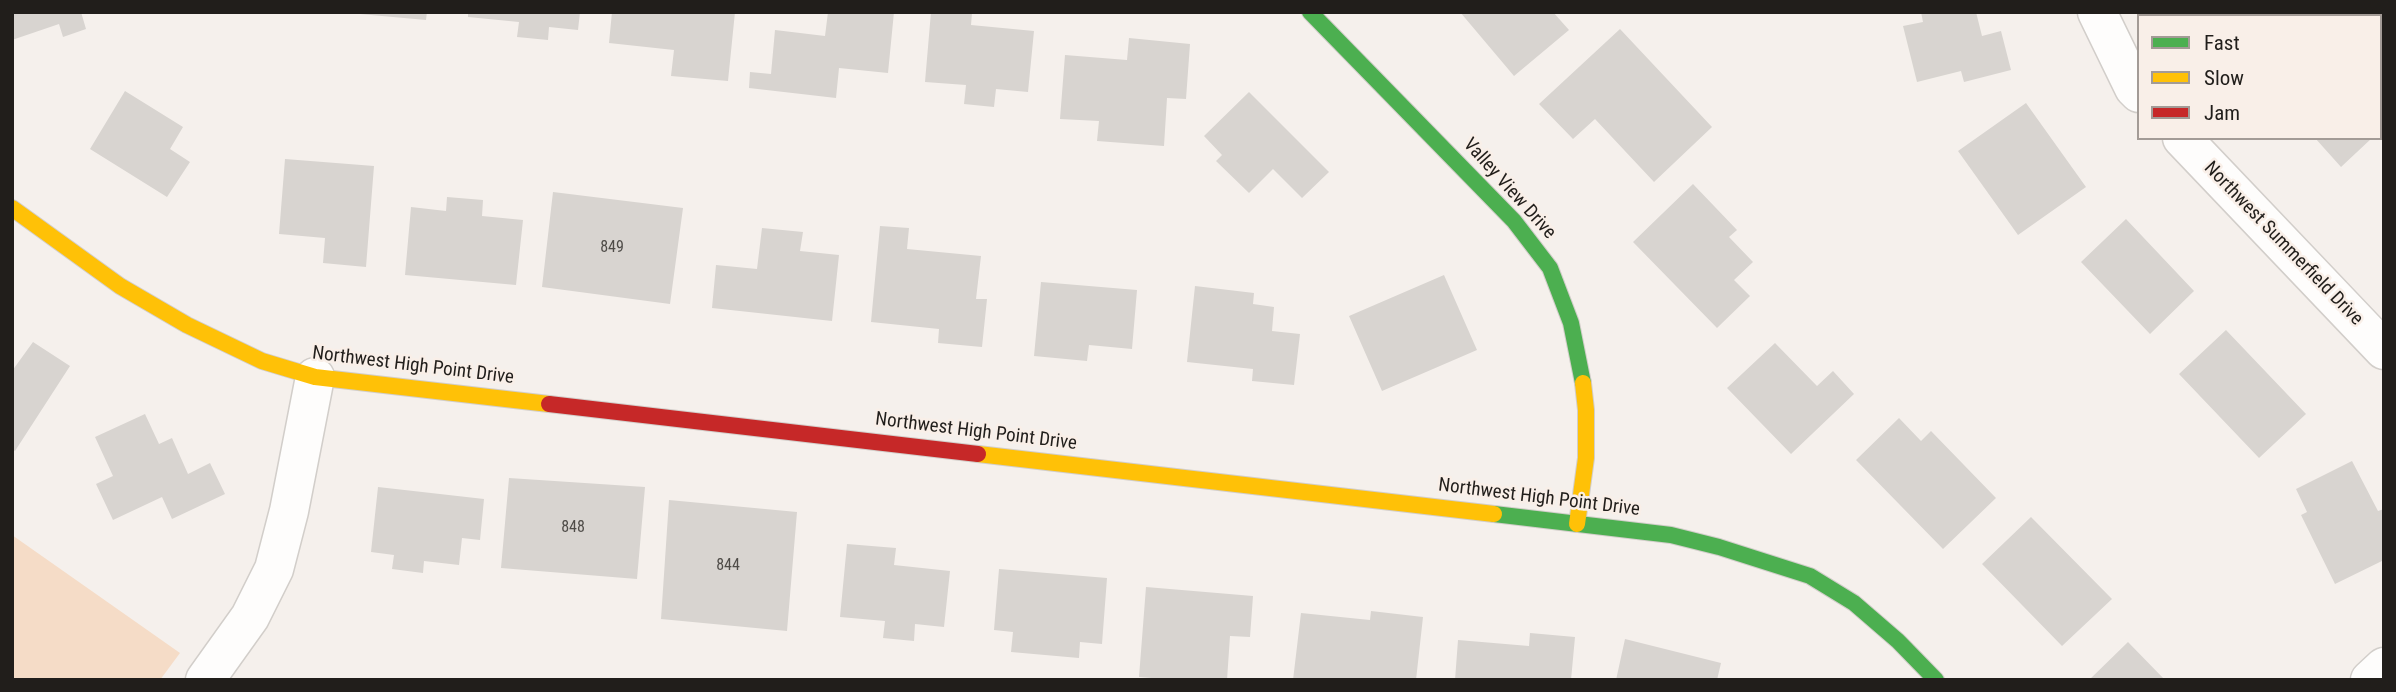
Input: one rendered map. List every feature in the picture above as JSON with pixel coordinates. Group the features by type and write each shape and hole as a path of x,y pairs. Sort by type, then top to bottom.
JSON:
{"street":[{"name":"Valley View Drive","path":"1310,12 1514,221 1550,268 1571,323 1583,387 1586,458 1577,524"},
{"path":"2097,12 2137,91"},
{"name":"Northwest Summerfield Drive","path":"2184,140 2384,350"},
{"name":"Northwest High Point Drive","path":"12,208 120,286 187,326 262,361 315,377 1671,535 1810,576 1854,603 1898,641 1936,680"},
{"path":"205,680 250,617 274,569 289,511 315,377"},
{"path":"2370,680 2384,667"}],"shaded area":[{"path":"12,535 180,653 160,680 12,680"}],"building":[{"path":"12,12 81,12 86,29 63,37 59,24 12,40"},
{"path":"360,12 427,12 426,20"},
{"path":"468,12 580,12 578,30 549,27 548,40 517,37 519,22 468,17"},
{"path":"612,12 735,12 728,81 671,76 674,50 609,43"},
{"path":"828,12 894,12 888,73 839,68 836,98 749,88 750,72 771,74 775,30 825,36"},
{"path":"931,12 972,13 971,25 1034,31 1028,92 996,89 994,107 964,104 966,85 925,82"},
{"path":"1460,12 1553,12 1569,30 1514,76"},
{"path":"1921,12 1976,12 1982,36 2001,31 2011,70 1964,82 1961,71 1917,82 1903,26 1923,22"},
{"path":"2208,12 2255,12 2252,14"},
{"path":"1620,29 1712,127 1654,182 1595,119 1573,139 1539,104"},
{"path":"1129,38 1190,44 1186,99 1167,98 1164,146 1097,141 1099,121 1060,119 1065,55 1127,60"},
{"path":"125,91 183,127 170,149 190,162 167,197 90,149"},
{"path":"1249,92 1329,172 1302,198 1273,169 1249,193 1216,161 1222,155 1204,136"},
{"path":"2026,103 2086,187 2018,235 1958,151"},
{"path":"2317,140 2370,140 2341,167"},
{"path":"285,159 374,166 366,267 323,263 325,238 279,234"},
{"path":"1693,184 1737,230 1729,237 1753,262 1734,280 1750,296 1717,328 1633,242"},
{"path":"553,192 683,208 670,304 542,287"},
{"path":"447,197 483,200 482,216 523,220 516,285 405,275 411,207 446,211"},
{"path":"2126,219 2194,291 2150,334 2081,262"},
{"path":"880,226 909,228 907,249 981,256 976,299 987,299 982,347 938,343 939,329 871,322"},
{"path":"762,228 803,232 800,251 839,255 832,321 712,308 716,265 757,269"},
{"path":"1444,275 1477,350 1382,391 1349,316"},
{"path":"1041,282 1137,290 1132,349 1089,345 1087,361 1034,356"},
{"path":"1195,286 1254,293 1253,304 1274,307 1272,331 1300,334 1294,385 1252,381 1253,369 1187,362"},
{"path":"2226,330 2306,414 2259,458 2179,374"},
{"path":"33,342 70,366 15,451 12,449 12,371"},
{"path":"1775,343 1817,386 1833,371 1854,394 1791,454 1727,388"},
{"path":"145,414 159,444 172,438 188,474 210,463 225,494 172,519 162,497 113,520 96,484 113,476 95,437"},
{"path":"1899,418 1921,441 1931,431 1996,498 1943,549 1856,460"},
{"path":"2352,461 2378,511 2384,509 2384,560 2335,584 2301,515 2307,512 2296,489"},
{"path":"509,478 645,487 637,579 501,568"},
{"path":"378,487 484,499 480,540 462,538 459,565 424,561 423,573 392,569 394,555 371,552"},
{"path":"669,500 797,512 787,631 661,619"},
{"path":"2031,517 2112,599 2062,646 1982,564"},
{"path":"847,544 896,548 894,565 950,571 944,627 915,624 914,641 883,638 885,621 840,617"},
{"path":"999,569 1107,578 1102,644 1080,642 1079,658 1011,652 1013,632 994,630"},
{"path":"1146,587 1253,596 1250,637 1230,636 1227,680 1139,677"},
{"path":"1371,611 1423,617 1416,680 1293,680 1301,613 1370,620"},
{"path":"1530,633 1575,637 1571,680 1455,680 1458,640 1529,646"},
{"path":"1625,639 1721,663 1717,680 1616,680"},
{"path":"2128,642 2165,680 2089,680"}],"traffic: fast":[{"path":"1310,12 1514,221 1550,268 1571,323 1583,383"},
{"path":"1494,514 1671,535 1810,576 1854,603 1898,641 1936,680"}],"traffic: slow":[{"path":"12,208 120,286 187,325 262,361 315,377 549,404"},
{"path":"1577,524 1586,458 1583,383"},
{"path":"978,454 1494,514"}],"traffic: jam":[{"path":"549,404 978,454"}]}
